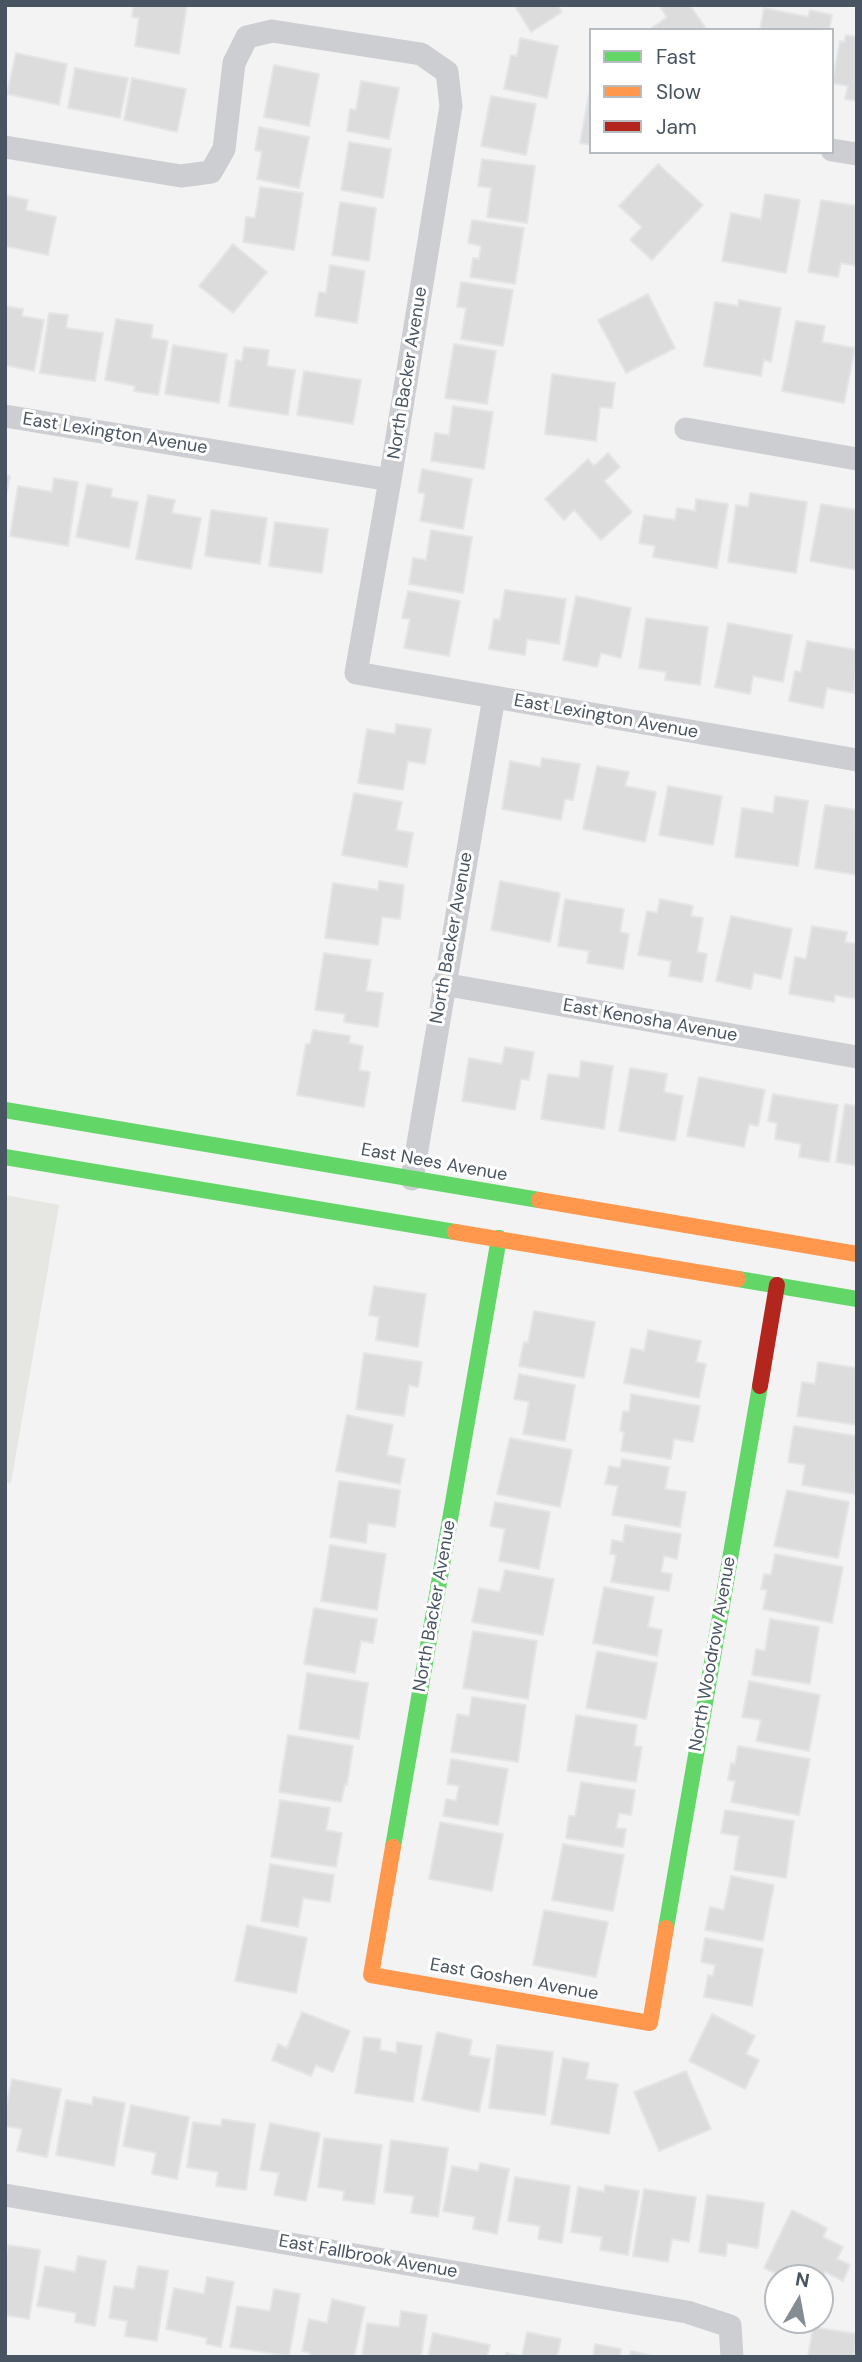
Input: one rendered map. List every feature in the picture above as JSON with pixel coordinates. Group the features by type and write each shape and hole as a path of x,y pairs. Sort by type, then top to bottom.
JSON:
{"main road":[{"name":"East Nees Avenue","path":"5,1110 857,1254"},
{"path":"5,1157 857,1299"},
{"path":"391,1194 412,1179"},
{"path":"298,1205 315,1193"},
{"name":"North Backer Avenue","path":"371,1975 499,1238"},
{"name":"North Woodrow Avenue","path":"650,2023 777,1286"},
{"name":"East Goshen Avenue","path":"371,1975 650,2023"}],"street":[{"name":"North Backer Avenue","path":"5,147 181,176 211,172 224,149 234,63 247,37 272,31 421,54 447,72 451,106 356,673"},
{"path":"834,150 857,154"},
{"name":"East Lexington Avenue","path":"5,416 390,480"},
{"path":"686,429 857,459"},
{"name":"East Lexington Avenue","path":"356,673 857,760"},
{"name":"North Backer Avenue","path":"412,1179 494,697"},
{"name":"East Kenosha Avenue","path":"443,985 857,1057"},
{"name":"East Fallbrook Avenue","path":"5,2195 687,2312 730,2326 732,2357"}],"shaded area":[{"path":"5,1195 59,1205 11,1483 5,1482"}],"building":[{"path":"133,5 187,5 179,54 135,46 139,18 132,17"},
{"path":"514,5 558,5 562,12 531,32"},
{"path":"659,5 690,5 706,28 652,28 667,17"},
{"path":"764,8 808,17 810,10 832,15 829,28 760,28"},
{"path":"846,35 857,37 857,101 845,99 848,86 834,83 840,41 844,42"},
{"path":"520,38 558,46 547,98 504,89 511,55 517,56"},
{"path":"16,53 67,64 59,105 7,94"},
{"path":"274,65 319,74 309,126 264,117"},
{"path":"75,68 128,78 120,118 68,108"},
{"path":"132,78 186,89 177,132 124,120"},
{"path":"361,81 399,88 389,139 347,131 350,109 356,110"},
{"path":"589,94 589,145 580,143"},
{"path":"491,96 536,104 526,155 481,146"},
{"path":"259,127 309,137 299,188 257,179 262,152 255,150"},
{"path":"349,142 391,149 383,198 341,190"},
{"path":"482,159 535,166 527,223 487,217 491,188 478,186"},
{"path":"658,164 703,205 652,260 630,240 642,227 619,206"},
{"path":"260,187 303,193 294,250 243,242 246,217 255,218"},
{"path":"765,194 800,200 786,273 722,261 731,213 761,219"},
{"path":"5,195 28,200 26,210 56,217 48,255 5,246"},
{"path":"821,200 857,206 857,266 841,263 838,277 808,272"},
{"path":"340,202 376,208 369,261 332,255"},
{"path":"472,220 524,228 515,284 470,277 473,258 479,259 481,246 468,243"},
{"path":"233,244 267,272 233,313 199,286"},
{"path":"330,265 365,271 357,323 315,316 319,292 326,293"},
{"path":"461,282 513,290 503,346 461,339 466,308 457,307"},
{"path":"648,294 675,348 626,373 598,320"},
{"path":"739,300 781,308 771,362 764,360 761,376 704,366 715,302 738,306"},
{"path":"5,306 23,309 22,316 44,320 34,371 5,365"},
{"path":"49,313 68,315 66,328 103,333 95,381 40,373"},
{"path":"116,319 153,325 151,338 168,341 158,395 134,391 135,386 105,380"},
{"path":"796,321 825,326 822,342 855,348 844,403 782,391"},
{"path":"454,344 496,351 487,404 445,398"},
{"path":"173,345 227,354 219,403 165,394"},
{"path":"244,347 269,350 267,366 295,370 288,415 229,406 236,360 242,361"},
{"path":"304,371 361,380 353,424 297,415"},
{"path":"552,374 615,383 612,408 600,407 596,441 545,434"},
{"path":"453,406 493,412 484,469 431,461 435,433 449,435"},
{"path":"608,453 620,467 604,481 632,512 601,540 574,510 564,520 545,499 588,459 594,466"},
{"path":"422,469 472,479 463,529 420,521 425,494 418,492"},
{"path":"5,475 10,476 5,500"},
{"path":"54,478 78,482 68,546 10,536 18,486 52,492"},
{"path":"87,484 112,489 111,497 138,502 129,548 76,537"},
{"path":"750,493 807,502 796,573 728,562 736,505 748,507"},
{"path":"148,495 175,500 172,513 201,518 191,569 136,559"},
{"path":"696,499 728,504 717,568 653,557 655,546 639,543 644,515 675,520 677,508 695,511"},
{"path":"821,504 857,510 857,570 810,561"},
{"path":"211,510 267,518 260,564 205,556"},
{"path":"275,522 328,529 322,573 269,566"},
{"path":"431,530 472,537 463,593 409,584 413,558 426,560"},
{"path":"505,590 566,599 559,644 527,639 525,655 489,649 494,619 500,620"},
{"path":"408,591 460,601 449,656 404,648 410,619 402,618"},
{"path":"576,596 631,608 621,658 601,653 597,667 563,660"},
{"path":"646,618 708,627 700,685 665,680 666,672 639,668"},
{"path":"728,623 792,635 783,682 753,676 750,694 715,687"},
{"path":"807,641 857,650 854,693 827,688 823,708 789,701 795,671 801,672"},
{"path":"396,724 431,729 425,764 408,761 403,790 358,783 367,729 395,734"},
{"path":"542,758 580,764 573,800 565,799 561,820 502,809 510,761 540,767"},
{"path":"597,766 629,772 625,786 656,792 645,842 583,829"},
{"path":"668,786 722,796 713,845 659,835"},
{"path":"354,793 402,802 396,830 413,833 407,867 342,855"},
{"path":"775,796 808,801 798,866 735,857 742,808 773,813"},
{"path":"825,805 857,810 857,875 815,868"},
{"path":"379,881 404,885 400,919 382,917 378,945 325,938 333,883 378,890"},
{"path":"500,881 560,893 550,942 491,930"},
{"path":"565,899 624,909 620,932 629,934 623,969 587,963 589,951 558,946"},
{"path":"660,899 693,906 691,916 703,918 697,952 707,954 702,982 669,976 671,961 638,955 647,911 657,913"},
{"path":"731,916 792,929 781,979 754,973 751,989 716,981"},
{"path":"812,926 847,932 845,942 857,944 857,999 835,995 834,1002 789,994 795,957 806,959"},
{"path":"324,953 371,960 366,991 383,993 378,1027 344,1022 345,1014 315,1010"},
{"path":"313,1030 350,1036 349,1043 363,1046 359,1070 370,1072 364,1107 297,1095 306,1044 310,1044"},
{"path":"505,1047 534,1052 529,1080 521,1079 515,1110 462,1101 469,1058 502,1064"},
{"path":"581,1061 613,1066 604,1129 541,1119 548,1074 579,1078"},
{"path":"630,1068 667,1074 664,1092 683,1096 675,1141 619,1131"},
{"path":"699,1077 765,1090 758,1126 749,1124 744,1147 687,1136"},
{"path":"773,1094 838,1105 829,1162 799,1157 801,1144 775,1139 777,1123 768,1121"},
{"path":"845,1104 857,1106 857,1166 836,1162"},
{"path":"374,1286 426,1294 418,1347 376,1340 379,1317 369,1315"},
{"path":"534,1311 595,1322 584,1378 519,1366 524,1342 528,1343"},
{"path":"648,1330 701,1341 696,1362 706,1364 699,1398 624,1383 631,1348 644,1351"},
{"path":"364,1353 422,1362 418,1387 409,1385 404,1416 356,1409"},
{"path":"818,1362 857,1368 857,1425 797,1416 802,1382 815,1384"},
{"path":"519,1374 575,1385 565,1441 523,1434 529,1402 514,1399"},
{"path":"631,1394 700,1406 693,1442 674,1439 671,1459 621,1451 623,1411 629,1412"},
{"path":"347,1415 393,1425 387,1455 405,1459 400,1484 336,1471"},
{"path":"794,1426 857,1436 855,1494 802,1485 805,1465 788,1462"},
{"path":"510,1438 572,1450 560,1507 497,1494"},
{"path":"622,1459 669,1467 665,1489 686,1492 680,1527 612,1515 618,1486 605,1484 609,1466 620,1468"},
{"path":"339,1481 400,1490 395,1527 368,1523 366,1543 330,1537"},
{"path":"787,1490 849,1502 838,1558 774,1546"},
{"path":"495,1502 550,1512 539,1569 499,1561 505,1529 490,1526"},
{"path":"625,1525 681,1534 677,1559 664,1556 661,1572 672,1574 669,1591 611,1582 616,1555 610,1554 612,1540 623,1542"},
{"path":"330,1545 386,1554 377,1610 321,1601"},
{"path":"775,1554 843,1567 832,1623 763,1609 767,1590 761,1589 764,1574 771,1575"},
{"path":"505,1570 554,1579 543,1635 472,1622 479,1588 500,1592"},
{"path":"604,1587 654,1597 648,1627 662,1630 657,1656 593,1643"},
{"path":"314,1608 377,1619 373,1643 361,1641 355,1673 304,1664"},
{"path":"770,1619 819,1627 810,1684 752,1675 756,1649 765,1651"},
{"path":"473,1631 537,1641 528,1699 463,1688"},
{"path":"597,1651 657,1663 646,1719 586,1708"},
{"path":"307,1673 368,1683 359,1739 299,1729"},
{"path":"749,1681 820,1695 809,1751 756,1741 761,1720 742,1717"},
{"path":"472,1697 526,1705 518,1762 451,1752 457,1714 469,1716"},
{"path":"576,1715 637,1725 634,1746 642,1747 636,1782 567,1771"},
{"path":"288,1735 353,1746 347,1785 345,1784 341,1802 279,1792"},
{"path":"738,1746 810,1759 799,1815 731,1802 735,1781 728,1780 731,1763 735,1764"},
{"path":"451,1759 508,1769 498,1825 443,1816 446,1799 456,1801 459,1786 447,1784"},
{"path":"581,1782 635,1790 631,1815 619,1813 616,1828 626,1829 623,1847 566,1838 569,1816 575,1816"},
{"path":"280,1800 330,1808 326,1830 342,1833 336,1867 271,1857"},
{"path":"725,1810 794,1821 786,1878 734,1870 739,1836 721,1833"},
{"path":"440,1822 503,1834 492,1891 429,1879"},
{"path":"563,1844 624,1855 613,1911 552,1900"},
{"path":"270,1864 334,1875 330,1902 303,1898 298,1927 261,1921"},
{"path":"731,1876 774,1885 763,1941 705,1930 710,1907 724,1910"},
{"path":"544,1910 608,1922 596,1977 533,1965"},
{"path":"247,1925 307,1938 296,1993 235,1981"},
{"path":"705,1938 763,1949 752,2006 704,1997 708,1975 713,1976 715,1965 701,1962"},
{"path":"302,2012 350,2031 333,2072 316,2065 311,2076 272,2060 278,2044 287,2048"},
{"path":"712,2014 755,2036 746,2054 759,2060 745,2089 689,2061"},
{"path":"437,2032 472,2040 469,2055 490,2059 479,2112 422,2100"},
{"path":"364,2037 381,2039 380,2050 396,2053 397,2042 422,2046 413,2102 355,2093"},
{"path":"497,2045 553,2052 545,2115 489,2108"},
{"path":"563,2058 589,2063 586,2079 618,2084 609,2134 551,2124"},
{"path":"686,2071 711,2129 659,2151 634,2092"},
{"path":"12,2079 61,2089 47,2157 17,2151 22,2129 5,2126 5,2111"},
{"path":"93,2097 125,2103 114,2166 56,2155 66,2100 92,2105"},
{"path":"131,2105 189,2117 177,2179 152,2174 156,2153 123,2146"},
{"path":"222,2119 255,2124 246,2190 216,2186 218,2172 187,2167 193,2122 221,2126"},
{"path":"270,2123 320,2133 306,2201 274,2195 279,2173 260,2170"},
{"path":"324,2138 382,2145 374,2204 343,2200 344,2191 318,2187"},
{"path":"391,2140 448,2148 438,2217 411,2213 414,2196 384,2192"},
{"path":"480,2163 509,2169 497,2234 473,2229 475,2217 443,2211 452,2166 478,2171"},
{"path":"515,2177 570,2186 562,2243 538,2239 540,2226 508,2221"},
{"path":"605,2185 639,2191 628,2255 600,2250 602,2237 571,2232 578,2187 604,2192"},
{"path":"644,2189 696,2197 689,2242 672,2239 668,2262 633,2256"},
{"path":"707,2195 764,2203 758,2248 727,2243 726,2256 699,2252"},
{"path":"792,2210 827,2228 823,2237 843,2247 837,2259 850,2265 843,2281 834,2276 834,2264 766,2264"},
{"path":"8,2245 40,2250 29,2319 5,2315 5,2263"},
{"path":"78,2256 106,2261 95,2326 75,2322 76,2313 37,2306 45,2266 75,2272"},
{"path":"138,2266 168,2271 157,2341 125,2336 127,2321 109,2318 114,2286 134,2289"},
{"path":"207,2277 234,2282 221,2347 206,2344 207,2338 166,2329 174,2288 204,2294"},
{"path":"274,2289 300,2294 289,2356 230,2347 237,2306 270,2311"},
{"path":"332,2299 365,2307 354,2357 309,2357 310,2353 302,2351 309,2319 327,2323"},
{"path":"401,2311 427,2315 421,2357 362,2357 367,2323 399,2327"},
{"path":"834,2330 857,2334 854,2357 808,2357 812,2334 834,2334"},
{"path":"527,2332 561,2339 557,2357 505,2357 506,2353 522,2356"},
{"path":"433,2333 490,2345 487,2357 428,2357"},
{"path":"595,2344 621,2349 620,2357 593,2357"},
{"path":"631,2351 656,2357 630,2357"}],"traffic: fast":[{"path":"5,1110 539,1200"},
{"path":"5,1157 455,1232"},
{"path":"393,1847 499,1238"},
{"path":"738,1279 857,1299"},
{"path":"666,1928 760,1386"}],"traffic: slow":[{"path":"539,1200 857,1254"},
{"path":"455,1232 738,1279"},
{"path":"393,1847 371,1975 650,2023 666,1928"}],"traffic: jam":[{"path":"760,1386 777,1285"}]}
